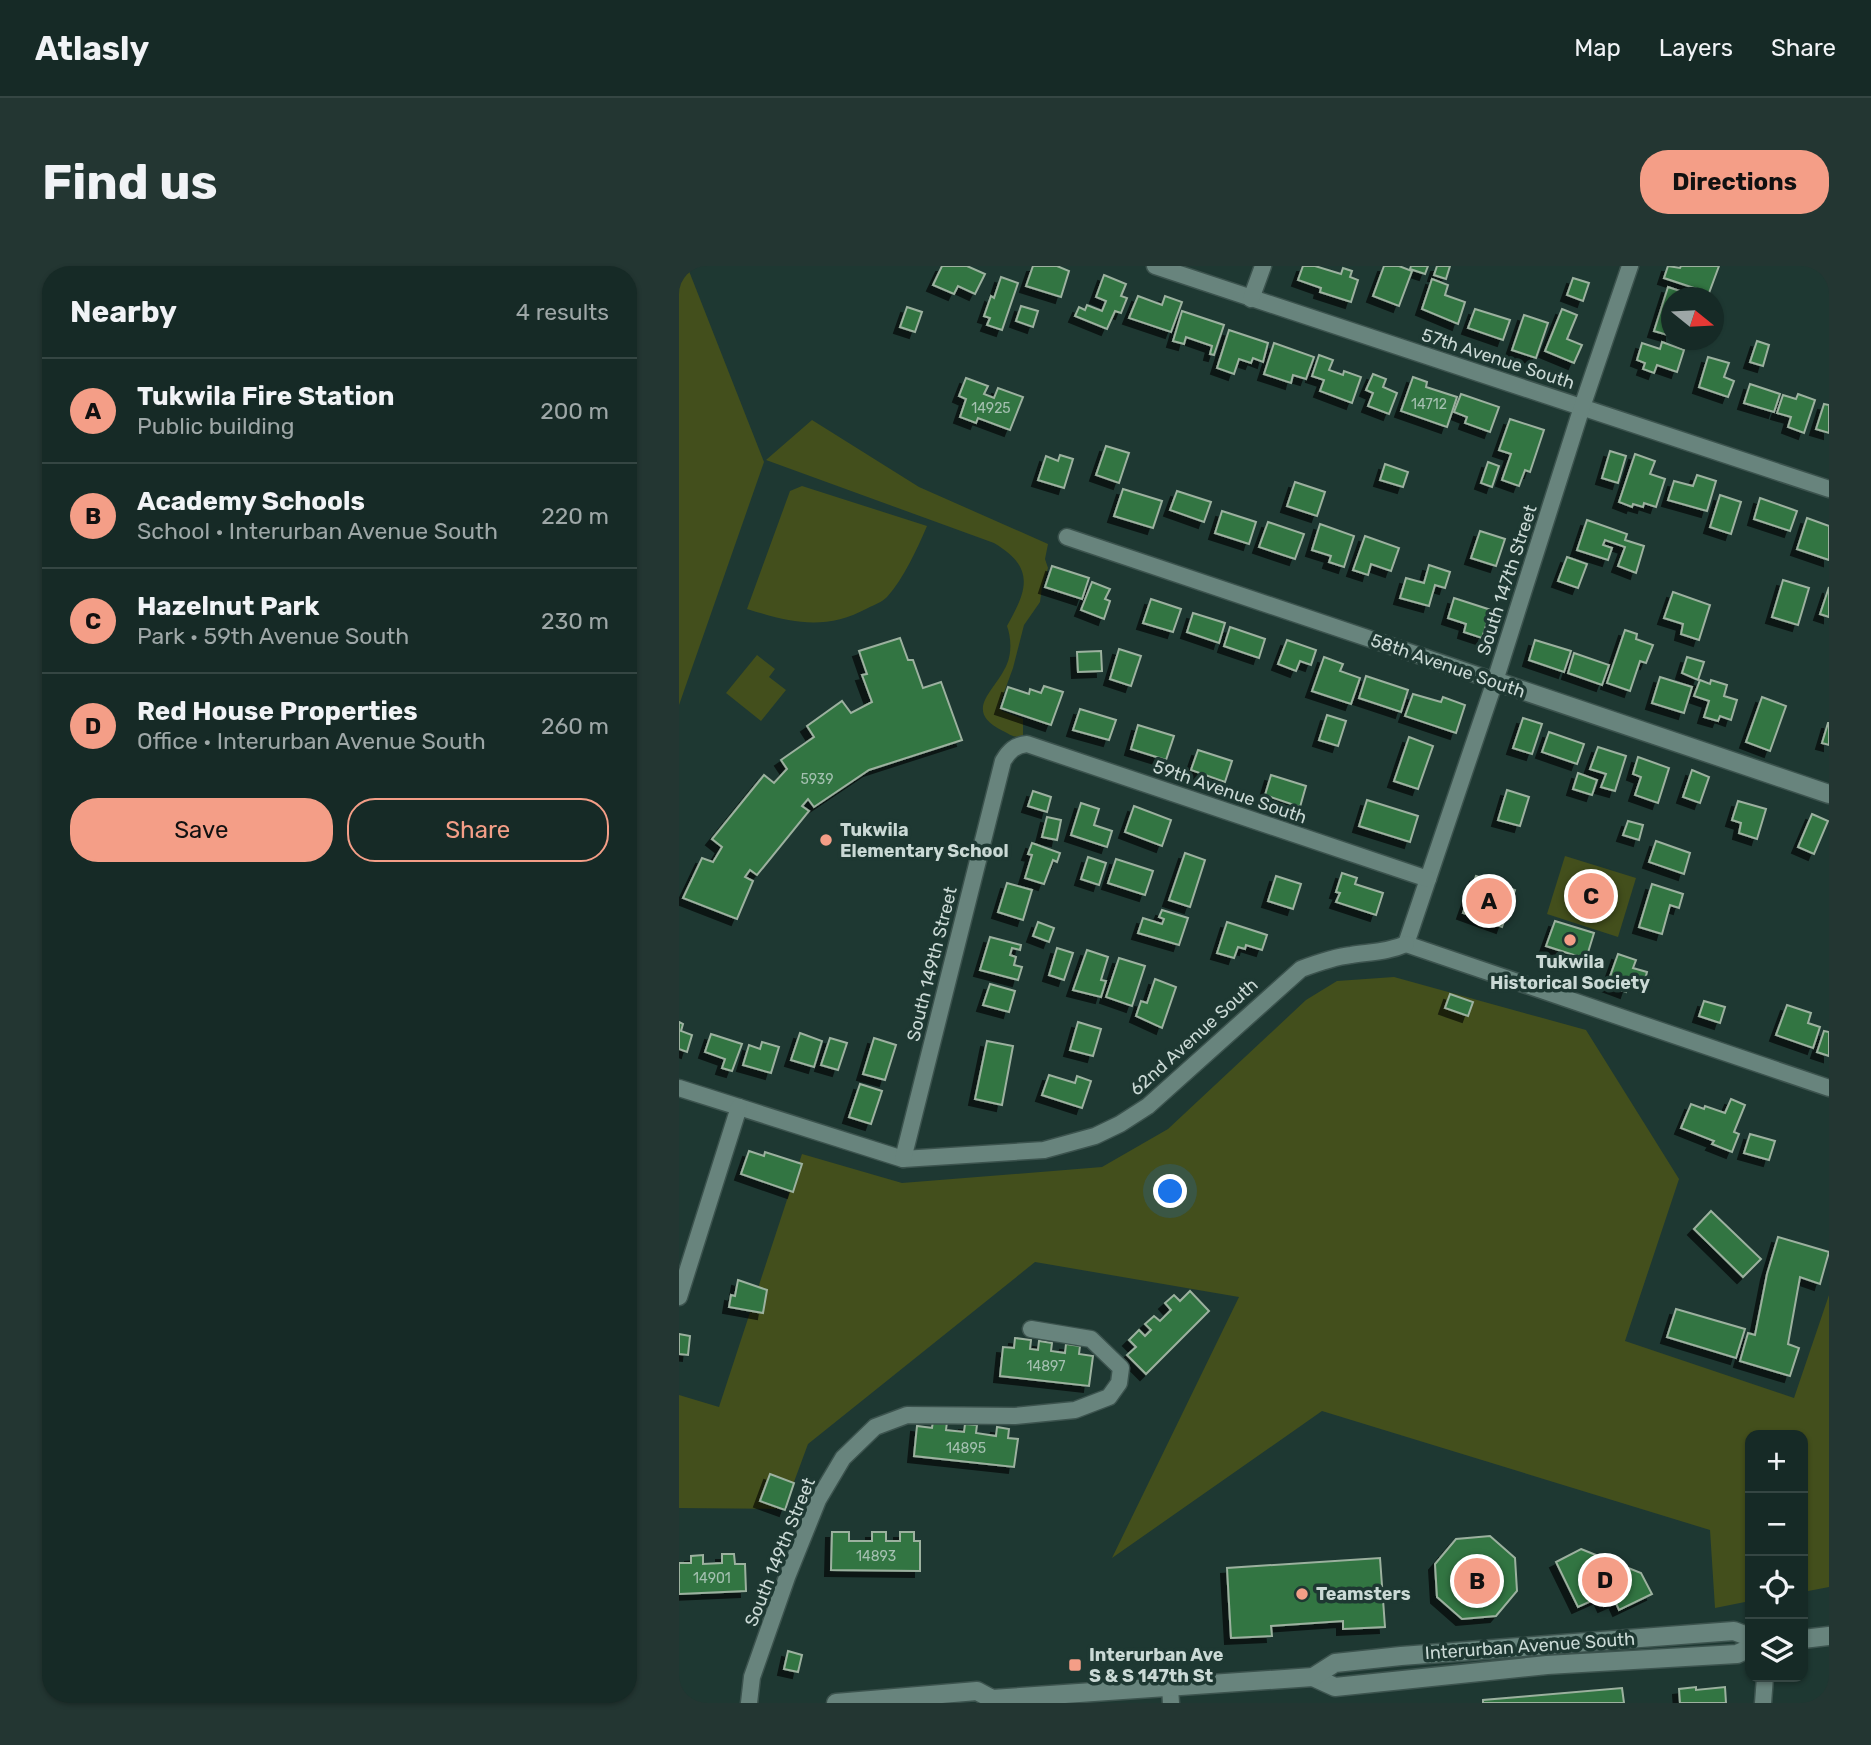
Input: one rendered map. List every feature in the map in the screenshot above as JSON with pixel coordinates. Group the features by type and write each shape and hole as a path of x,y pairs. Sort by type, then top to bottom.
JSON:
{"main road":[{"name":"58th Avenue South","path":"1495,681 1829,794"},
{"name":"Interurban Avenue South","path":"836,1703 977,1691 990,1701 1171,1695 1313,1676 1335,1663 1734,1631 1745,1635"},
{"path":"1808,1638 1829,1636"},
{"name":"Interurban Avenue South","path":"1313,1676 1335,1686 1547,1665 1737,1654 1745,1650"}],"street":[{"name":"57th Avenue South","path":"1155,266 1829,489"},
{"path":"1251,299 1263,266"},
{"name":"South 147th Street","path":"1406,944 1630,266"},
{"name":"58th Avenue South","path":"1067,537 1495,681"},
{"name":"59th Avenue South","path":"1018,744 1027,744 1428,879"},
{"name":"South 149th Street","path":"903,1159 1003,761 1008,752 1018,744"},
{"path":"1406,944 1829,1088"},
{"name":"62nd Avenue South","path":"679,1088 903,1159 1044,1150 1095,1136 1147,1106 1301,969 1322,961 1392,950 1406,944"},
{"path":"679,1297 739,1107"},
{"name":"South 149th Street","path":"749,1703 756,1665 818,1500 843,1458 876,1427 907,1415 1015,1416 1075,1410 1109,1397 1119,1383 1121,1368 1091,1339 1031,1329"},
{"path":"1763,1703 1765,1682"}],"green space":[{"path":"679,266 687,266 764,462 679,705"},
{"path":"812,420 919,487 1048,544 1045,559 1048,568 1040,602 1024,625 1013,668 999,706 1002,711 1023,719 1023,735 1013,736 991,723 984,715 983,708 1009,659 1007,626 1023,591 1024,580 1017,561 994,543 766,460"},
{"path":"802,486 927,526 904,572 883,600 852,615 823,622 794,621 747,609 790,491"},
{"path":"757,655 775,669 769,677 786,690 761,721 726,693"},
{"path":"1565,856 1636,878 1618,937 1547,914"},
{"path":"1394,977 1586,1030 1679,1179 1625,1341 1794,1398 1829,1295 1829,1587 1808,1591 1808,1430 1745,1430 1745,1602 1715,1608 1710,1530 1322,1411 1112,1558 1239,1297 1035,1262 808,1444 784,1509 679,1508 679,1395 719,1407 802,1154 902,1183 1102,1167 1168,1129 1306,1000 1337,981"}],"building":[{"path":"942,266 967,266 985,274 975,294 958,286 954,294 933,285"},
{"path":"1033,266 1057,266 1069,271 1061,297 1026,286"},
{"path":"1303,266 1315,266 1341,274 1343,268 1352,271 1350,277 1358,280 1351,302 1320,292 1321,288 1298,280"},
{"path":"1384,266 1399,266 1412,271 1399,306 1373,296"},
{"path":"1411,266 1428,266 1425,274 1410,269"},
{"path":"1437,266 1450,266 1446,279 1434,275"},
{"path":"1668,266 1719,266 1711,287 1691,287 1664,278"},
{"path":"1104,275 1126,284 1121,296 1127,298 1121,313 1115,311 1107,329 1075,316 1079,307 1085,310 1087,305 1102,311 1106,301 1096,297"},
{"path":"1001,277 1018,283 1002,330 987,325 990,318 984,316"},
{"path":"1573,278 1589,283 1583,301 1567,295"},
{"path":"1432,279 1448,285 1445,295 1465,302 1458,324 1422,309"},
{"path":"1138,296 1162,305 1165,296 1182,302 1171,332 1129,318"},
{"path":"1021,306 1038,311 1033,327 1016,321"},
{"path":"907,307 922,312 915,332 900,327"},
{"path":"1475,309 1510,320 1503,340 1468,328"},
{"path":"1562,309 1577,315 1567,339 1582,345 1574,363 1545,351"},
{"path":"1661,309 1661,333 1654,331"},
{"path":"1182,311 1224,325 1214,355 1210,354 1212,346 1186,337 1184,344 1173,341"},
{"path":"1524,315 1548,323 1536,358 1512,350"},
{"path":"1229,330 1268,343 1263,362 1253,358 1251,363 1239,359 1234,374 1217,368"},
{"path":"1757,341 1769,345 1763,366 1750,362"},
{"path":"1274,343 1314,357 1306,379 1293,375 1291,383 1264,374"},
{"path":"1642,343 1660,349 1661,346 1661,350 1684,350 1677,372 1657,365 1654,373 1643,369 1645,363 1637,360"},
{"path":"1319,355 1333,360 1329,370 1343,375 1344,371 1361,377 1352,403 1320,391 1324,380 1312,376"},
{"path":"1708,357 1729,363 1724,377 1734,381 1728,397 1699,387"},
{"path":"1373,374 1386,379 1383,387 1397,393 1389,414 1368,406 1373,393 1366,390"},
{"path":"1413,377 1427,382 1426,387 1457,397 1447,427 1401,411"},
{"path":"966,378 988,386 984,394 994,398 998,388 1023,397 1010,430 978,418 976,423 960,417 966,399 959,396"},
{"path":"1750,384 1780,394 1774,412 1744,403"},
{"path":"1461,394 1499,407 1490,432 1465,423 1467,417 1454,412"},
{"path":"1798,394 1815,400 1804,433 1788,427 1791,417 1777,413 1783,395 1796,399"},
{"path":"1824,404 1829,405 1829,433 1816,429"},
{"path":"1510,419 1544,430 1530,472 1525,470 1519,486 1502,480 1511,454 1499,450"},
{"path":"1106,446 1129,453 1119,483 1096,475"},
{"path":"1610,451 1626,456 1618,483 1602,478"},
{"path":"1635,454 1655,461 1650,474 1665,479 1656,507 1644,503 1643,507 1633,504 1632,507 1619,502"},
{"path":"1060,455 1073,459 1064,488 1038,480 1046,456 1058,461"},
{"path":"1488,462 1499,466 1492,487 1481,483"},
{"path":"1385,464 1408,472 1403,487 1380,480"},
{"path":"1697,475 1716,481 1707,511 1668,500 1674,481 1693,486"},
{"path":"1295,482 1325,492 1317,516 1287,506"},
{"path":"1123,489 1162,501 1153,528 1114,516"},
{"path":"1177,491 1211,502 1204,522 1170,510"},
{"path":"1720,495 1741,502 1731,534 1710,527"},
{"path":"1760,498 1797,511 1790,531 1754,519"},
{"path":"1222,511 1256,522 1249,544 1215,533"},
{"path":"1807,518 1829,526 1829,560 1797,549"},
{"path":"1587,520 1627,534 1625,540 1644,546 1636,573 1618,566 1625,547 1605,540 1603,545 1612,548 1608,560 1577,550"},
{"path":"1268,522 1304,534 1295,559 1259,547"},
{"path":"1320,524 1354,536 1344,567 1329,562 1331,556 1312,550"},
{"path":"1480,531 1505,539 1496,566 1471,558"},
{"path":"1365,536 1399,548 1391,571 1371,564 1368,575 1353,570"},
{"path":"1567,557 1587,564 1578,588 1558,581"},
{"path":"1429,565 1450,572 1445,588 1435,585 1429,606 1400,598 1406,578 1424,583"},
{"path":"1052,566 1089,578 1082,599 1045,587"},
{"path":"1783,580 1809,588 1798,625 1772,617"},
{"path":"1092,582 1110,589 1105,599 1110,601 1104,619 1081,610"},
{"path":"1829,587 1829,617 1820,614"},
{"path":"1673,592 1710,605 1699,640 1681,634 1683,624 1664,618"},
{"path":"1454,598 1491,610 1482,638 1464,632 1466,624 1448,618"},
{"path":"1151,599 1181,609 1173,632 1143,623"},
{"path":"1193,613 1225,623 1219,643 1187,632"},
{"path":"1230,627 1265,639 1259,658 1224,646"},
{"path":"1625,630 1637,634 1636,639 1653,645 1646,663 1640,661 1630,691 1607,683"},
{"path":"900,638 908,660 913,660 923,688 941,682 962,740 869,770 814,807 808,799 802,806 809,811 757,875 750,870 745,877 753,881 737,919 683,898 702,858 713,862 722,847 712,839 764,775 774,783 787,769 781,760 814,737 807,726 842,701 851,713 872,702 862,675 867,674 859,651"},
{"path":"1287,640 1316,650 1311,665 1300,661 1296,671 1278,664"},
{"path":"1535,640 1571,651 1564,672 1529,660"},
{"path":"1119,649 1141,656 1131,686 1110,679"},
{"path":"1101,651 1102,671 1078,672 1077,652"},
{"path":"1574,653 1609,665 1602,685 1568,673"},
{"path":"1324,657 1343,664 1340,671 1360,678 1351,704 1312,691"},
{"path":"1687,657 1704,662 1698,680 1682,673"},
{"path":"1366,676 1408,690 1401,712 1359,698"},
{"path":"1660,677 1692,687 1684,713 1652,703"},
{"path":"1700,680 1710,684 1711,680 1727,685 1724,696 1737,700 1731,720 1720,716 1718,721 1704,717 1709,701 1694,696"},
{"path":"1044,686 1063,692 1051,725 1001,708 1008,687 1029,694 1030,689 1041,693"},
{"path":"1413,694 1441,702 1443,697 1465,705 1456,733 1405,716"},
{"path":"1762,697 1786,706 1770,751 1746,742"},
{"path":"1080,709 1116,720 1109,740 1073,730"},
{"path":"1327,715 1346,721 1338,746 1319,740"},
{"path":"1523,718 1542,724 1532,754 1513,748"},
{"path":"1829,723 1829,745 1822,743"},
{"path":"1138,725 1174,736 1166,760 1131,749"},
{"path":"1549,732 1584,744 1577,764 1542,752"},
{"path":"1409,737 1433,746 1418,789 1394,781"},
{"path":"1598,747 1626,756 1615,791 1601,787 1606,774 1590,769"},
{"path":"1198,750 1232,761 1225,782 1191,770"},
{"path":"1638,757 1669,768 1658,803 1635,795 1641,777 1633,774"},
{"path":"1692,770 1709,777 1700,803 1683,797"},
{"path":"1578,773 1597,780 1592,795 1573,789"},
{"path":"1271,775 1306,786 1300,807 1265,795"},
{"path":"1507,790 1529,797 1520,826 1498,820"},
{"path":"1033,791 1051,797 1047,812 1028,806"},
{"path":"1367,800 1418,816 1410,842 1359,826"},
{"path":"1738,801 1766,809 1757,839 1739,833 1741,823 1732,820"},
{"path":"1081,803 1099,809 1094,825 1112,831 1107,847 1071,835"},
{"path":"1134,806 1171,820 1162,846 1125,832"},
{"path":"1812,814 1828,821 1814,854 1798,847"},
{"path":"1047,817 1061,820 1057,840 1042,837"},
{"path":"1628,821 1643,825 1639,840 1623,835"},
{"path":"1656,841 1690,853 1684,874 1649,862"},
{"path":"1032,843 1060,853 1057,862 1053,860 1044,884 1025,878 1032,855 1028,854"},
{"path":"1185,853 1205,860 1190,907 1169,900"},
{"path":"1088,857 1106,863 1099,885 1081,879"},
{"path":"1116,859 1153,871 1145,895 1108,883"},
{"path":"1342,873 1357,878 1355,884 1383,893 1376,915 1336,902"},
{"path":"1276,876 1301,884 1293,909 1268,901"},
{"path":"1476,876 1515,890 1502,927 1463,913"},
{"path":"1007,883 1032,890 1023,920 998,912"},
{"path":"1652,884 1683,894 1679,908 1670,905 1662,934 1639,927"},
{"path":"1162,910 1188,918 1179,945 1138,933 1143,918 1162,924 1164,919 1159,917"},
{"name":"Tukwila Historical Society","path":"1555,921 1594,933 1586,959 1546,946"},
{"path":"1038,922 1054,928 1049,942 1033,936"},
{"path":"1227,922 1267,935 1262,950 1246,945 1245,949 1238,947 1234,958 1217,953"},
{"path":"990,937 1021,945 1020,950 1012,948 1010,955 1016,957 1014,965 1022,967 1018,980 980,970"},
{"path":"1057,948 1073,953 1064,980 1049,975"},
{"path":"1087,950 1108,957 1101,980 1106,981 1101,997 1073,990"},
{"path":"1618,954 1636,960 1633,968 1647,972 1644,984 1630,980 1626,992 1607,985"},
{"path":"1119,958 1145,966 1132,1006 1106,997"},
{"path":"1155,979 1176,987 1162,1028 1136,1016 1141,1001 1147,1003"},
{"path":"990,984 1015,991 1009,1012 983,1005"},
{"path":"1450,994 1473,1002 1468,1016 1445,1008"},
{"path":"1704,1001 1725,1007 1720,1023 1699,1016"},
{"path":"1787,1005 1811,1013 1808,1023 1820,1027 1813,1048 1776,1035"},
{"path":"679,1022 683,1024 681,1031 692,1035 687,1052 679,1049"},
{"path":"1078,1022 1101,1029 1093,1056 1070,1050"},
{"path":"1824,1031 1829,1032 1829,1056 1817,1052"},
{"path":"800,1033 822,1041 814,1067 791,1060"},
{"path":"711,1034 742,1044 732,1071 722,1068 725,1059 705,1052"},
{"path":"830,1038 847,1043 838,1070 821,1065"},
{"path":"874,1038 896,1045 885,1080 863,1074"},
{"path":"987,1041 1013,1046 1002,1105 975,1099"},
{"path":"762,1042 779,1047 771,1073 743,1065 749,1045 760,1049"},
{"path":"1049,1075 1075,1083 1077,1076 1091,1081 1082,1108 1042,1095"},
{"path":"860,1084 882,1091 871,1124 849,1117"},
{"path":"1731,1099 1745,1105 1734,1132 1739,1134 1732,1152 1712,1144 1714,1141 1681,1128 1691,1104 1725,1113"},
{"path":"1750,1134 1775,1141 1769,1160 1744,1153"},
{"path":"749,1151 764,1156 765,1152 802,1164 793,1192 741,1174"},
{"path":"1711,1211 1761,1259 1743,1277 1694,1229"},
{"path":"1778,1237 1829,1252 1820,1284 1800,1277 1788,1344 1799,1348 1790,1376 1740,1361 1748,1333 1755,1335 1767,1274"},
{"path":"738,1280 767,1290 763,1313 729,1307 731,1295 735,1296"},
{"path":"1190,1291 1209,1311 1146,1374 1127,1355 1136,1347 1129,1340 1139,1330 1145,1336 1151,1330 1145,1324 1154,1316 1160,1321 1171,1310 1165,1303 1174,1295 1180,1301"},
{"path":"1676,1309 1745,1329 1736,1358 1667,1337"},
{"path":"679,1334 690,1336 688,1355 679,1354"},
{"path":"1015,1338 1031,1340 1030,1349 1038,1350 1039,1341 1052,1343 1051,1351 1065,1353 1066,1344 1080,1346 1079,1354 1093,1356 1089,1386 1000,1376 1003,1347 1014,1348"},
{"path":"933,1421 947,1422 946,1430 964,1432 965,1424 977,1425 976,1433 996,1436 997,1427 1009,1429 1008,1438 1018,1439 1014,1467 914,1456 917,1426 932,1428"},
{"path":"770,1474 794,1483 785,1510 760,1501"},
{"path":"832,1532 849,1532 849,1541 872,1541 872,1532 886,1532 886,1541 900,1541 900,1532 914,1532 914,1541 920,1541 920,1571 831,1570"},
{"path":"1490,1536 1515,1558 1517,1591 1496,1616 1462,1619 1437,1597 1435,1564 1456,1539"},
{"path":"1581,1549 1641,1573 1652,1594 1619,1610 1615,1601 1604,1606 1600,1597 1578,1607 1556,1562"},
{"path":"722,1554 734,1554 735,1564 745,1564 746,1591 679,1594 679,1563 691,1563 691,1556 703,1555 703,1564 722,1563"},
{"path":"1380,1558 1385,1627 1343,1629 1343,1621 1271,1626 1272,1636 1231,1638 1227,1568"},
{"path":"788,1651 802,1655 798,1672 784,1669"},
{"path":"1696,1687 1696,1690 1725,1687 1726,1703 1680,1703 1679,1689"},
{"path":"1622,1688 1624,1703 1483,1703 1483,1700"}],"place":[{"name":"Tukwila Elementary School","path":"826,840"},
{"name":"Hazelnut Park","path":"1591,896"},
{"name":"Tukwila Fire Station","path":"1489,901"},
{"name":"Tukwila Historical Society","path":"1570,940"},
{"name":"Red House Properties","path":"1605,1580"},
{"name":"Academy Schools","path":"1477,1581"},
{"name":"Teamsters","path":"1302,1594"},
{"name":"Interurban Ave S & S 147th St","path":"1075,1665"}]}
